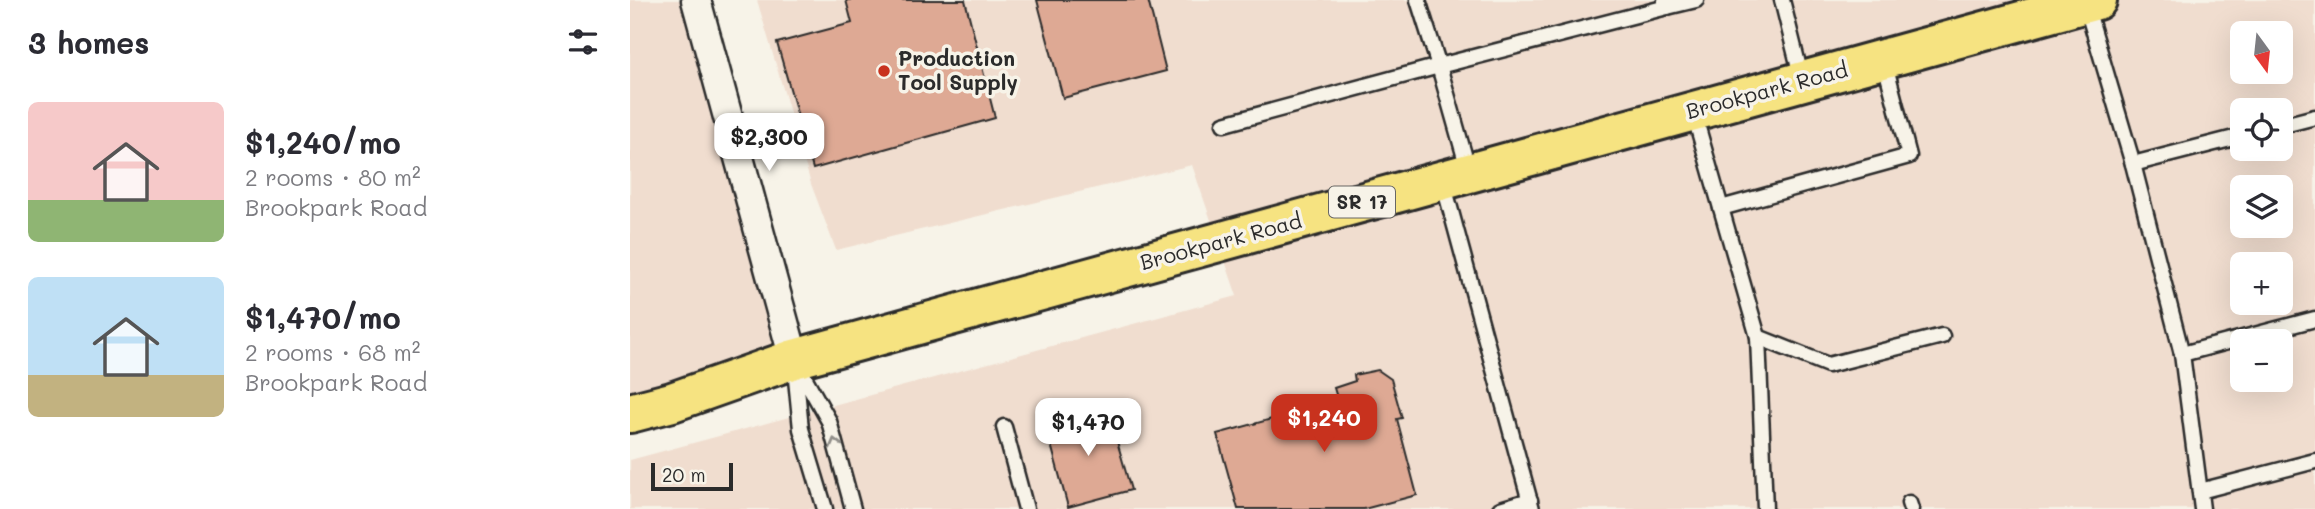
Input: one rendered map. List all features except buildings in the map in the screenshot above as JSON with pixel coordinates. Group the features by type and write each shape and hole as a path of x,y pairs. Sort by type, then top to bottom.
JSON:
{"main road":[{"name":"Brookpark Road","path":"630,413 672,402 794,359 2091,2"}],"street":[{"path":"696,0 794,359"}],"lane":[{"path":"1418,0 1439,66 1456,177 1531,505 1500,509"},
{"path":"1224,124 1666,4 1696,0"},
{"path":"1782,0 1802,81"},
{"path":"2091,2 2182,354 2202,509"},
{"path":"1721,208 1909,156 1884,59"},
{"path":"1693,111 1758,337 1765,509"},
{"path":"2293,123 2315,117"},
{"path":"2133,164 2230,139"},
{"path":"2182,354 2315,319"},
{"path":"1758,337 1828,365 1941,336"},
{"path":"794,359 801,429 825,509"},
{"path":"794,359 829,421 853,509"},
{"path":"1004,427 1026,509"},
{"path":"2200,491 2315,461"}],"shaded area":[{"path":"630,0 698,0 794,359 630,400"},
{"path":"757,0 2315,0 2315,509 630,509 630,460 1237,296 1192,165 836,250 811,184"}],"place":[{"name":"Production Tool Supply","path":"884,71"}]}
